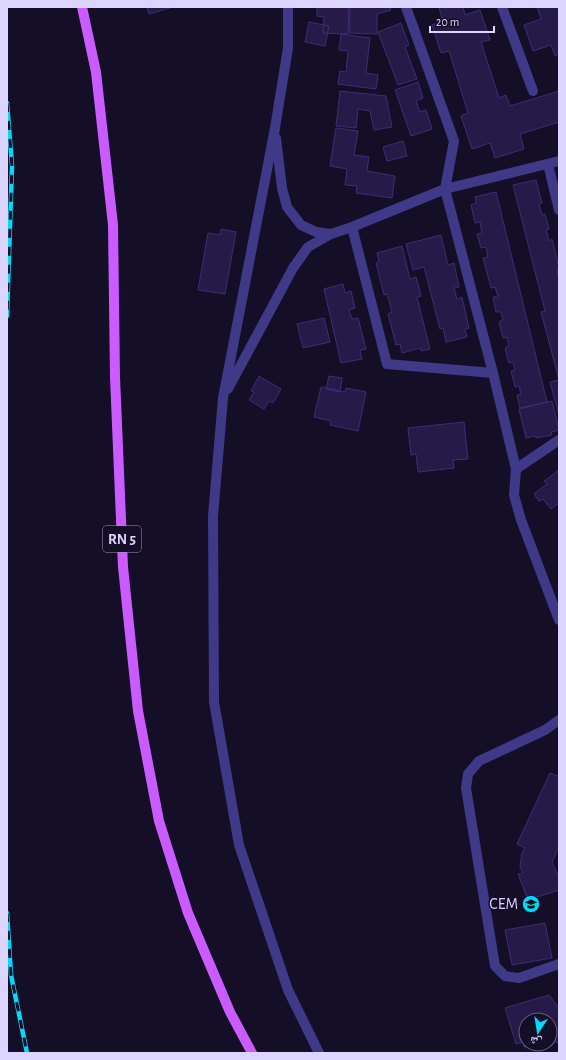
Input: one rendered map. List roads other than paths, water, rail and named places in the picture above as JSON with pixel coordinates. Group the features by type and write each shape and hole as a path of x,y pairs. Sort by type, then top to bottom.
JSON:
{"main road":[{"name":"RN 5","path":"82,7 96,72 112,225 115,377 123,567 138,711 159,821 188,913 230,1012 252,1053"}],"street":[{"path":"288,7 288,48 275,128 223,398 213,516 214,702 239,845 288,990 320,1053"},
{"path":"406,7 454,140 445,189 493,373 516,469 514,495 521,520 559,620"},
{"path":"502,7 533,91"},
{"path":"275,128 282,188 287,207 300,225 316,232 331,234"},
{"path":"223,398 293,268 308,247 331,234 445,189 559,161"},
{"path":"548,164 559,210"},
{"path":"352,227 387,364 493,373"},
{"path":"516,469 559,440"},
{"path":"559,720 545,730 479,761 468,774 466,788 495,966 505,976 519,978 559,964"}],"railway":[{"path":"7,103 12,166 7,316"},
{"path":"7,913 11,975 27,1053"}],"place":[{"name":"CEM","path":"531,904"}]}
